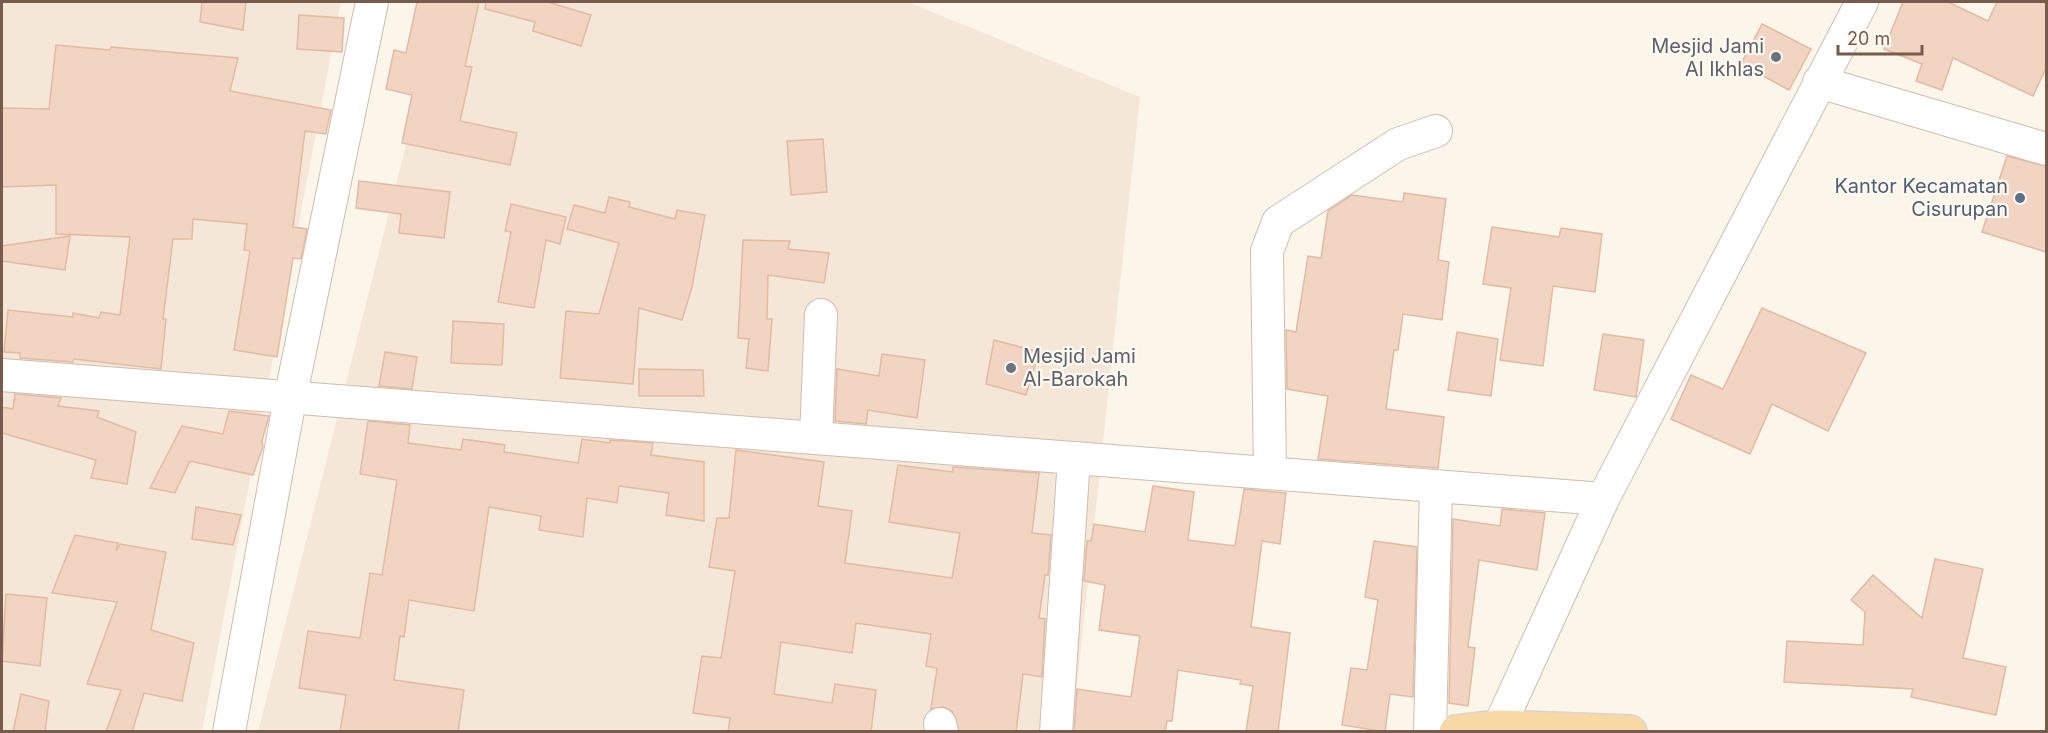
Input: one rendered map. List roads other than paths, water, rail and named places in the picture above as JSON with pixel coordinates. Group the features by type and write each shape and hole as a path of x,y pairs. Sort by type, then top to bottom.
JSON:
{"main road":[{"path":"1456,732 1498,727 1630,732"}],"street":[{"path":"229,732 290,399 372,2"},
{"path":"1498,727 1603,499 1862,2"},
{"path":"1819,82 2046,149"},
{"path":"1270,473 1267,250 1270,237 1278,222 1360,167 1398,144 1436,131"},
{"path":"816,437 821,315"},
{"path":"2,375 1603,499"},
{"path":"1056,732 1074,458"},
{"path":"1430,732 1436,486"}],"place":[{"name":"Mesjid Jami Al Ikhlas","path":"1776,57"},
{"name":"Kantor Kecamatan Cisurupan","path":"2020,198"},
{"name":"Mesjid Jami Al-Barokah","path":"1011,368"}]}
